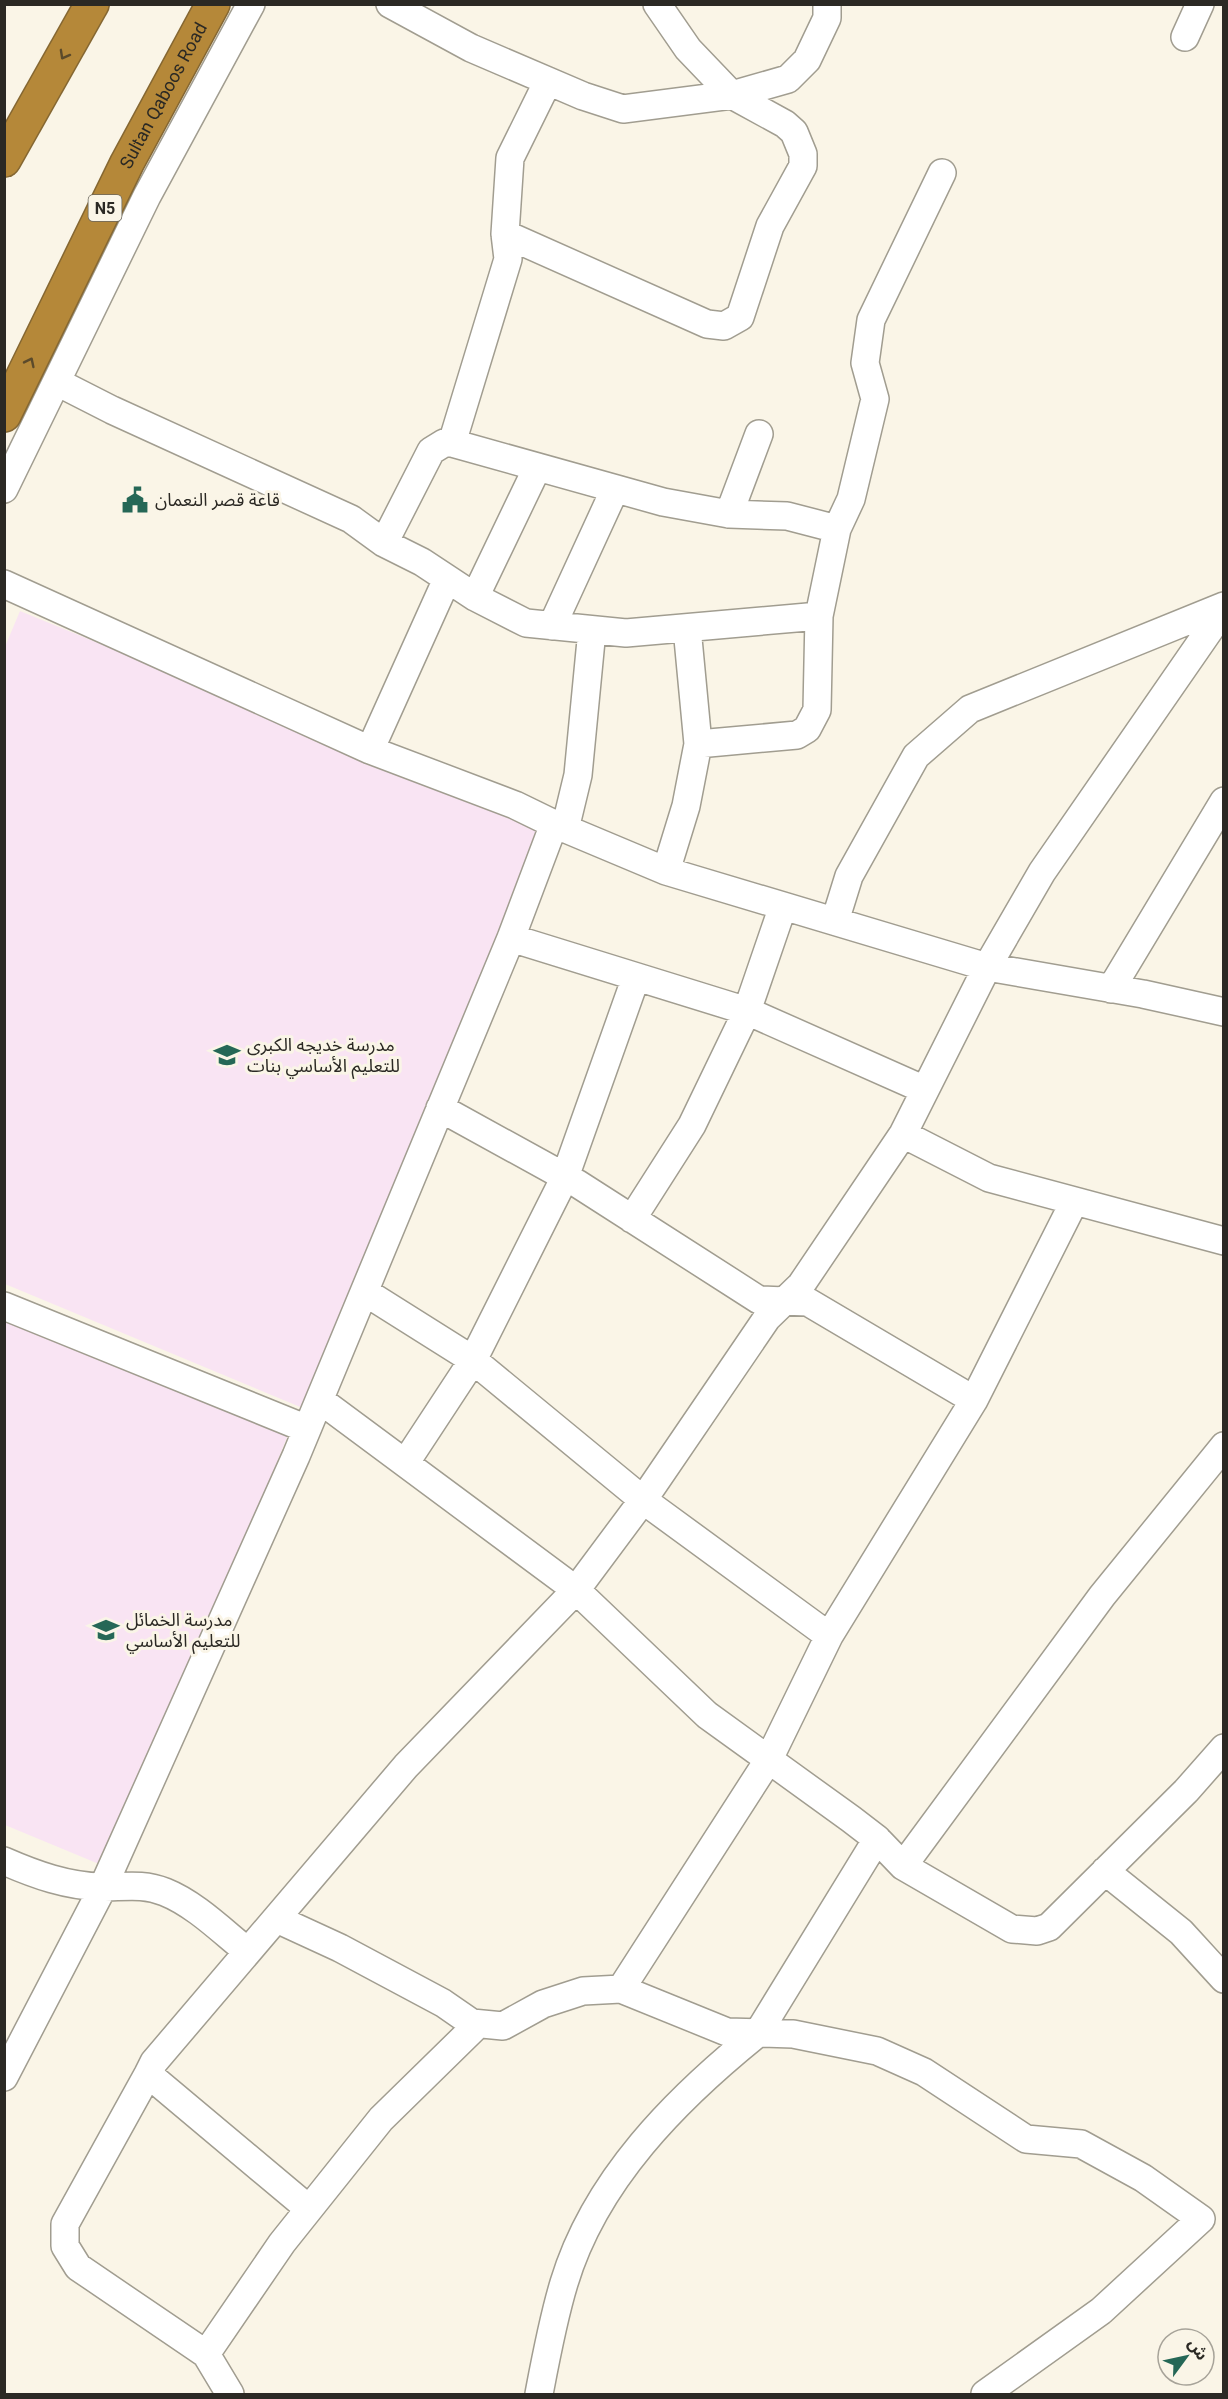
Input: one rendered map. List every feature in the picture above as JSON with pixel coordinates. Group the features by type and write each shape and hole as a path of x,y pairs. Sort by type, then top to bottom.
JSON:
{"highway":[{"path":"4,160 93,4"},
{"name":"Sultan Qaboos Road","path":"4,415 127,163 213,4"}],"street":[{"path":"4,489 147,196 251,4"},
{"path":"390,4 471,48 548,81 623,109 732,95 788,79 807,60 827,18 827,4"},
{"path":"505,234 707,324 724,326 740,317 770,226 803,166 803,154 794,132 785,124 732,95 688,49 657,4"},
{"path":"1185,37 1200,4"},
{"path":"452,443 508,259 505,234 510,158 548,81"},
{"path":"698,744 798,735 807,729 817,710 819,616 837,529 851,499 876,399 865,363 871,320 942,173"},
{"path":"57,382 112,410 351,519 384,543 475,597 525,623 626,633 819,616"},
{"path":"729,514 759,434"},
{"path":"384,543 432,451 444,443 452,443 663,502 729,514 787,516 837,529"},
{"path":"475,597 537,468"},
{"path":"552,626 615,489"},
{"path":"370,750 447,579"},
{"path":"4,584 370,750 515,805 560,827 666,871 987,967 1223,1012"},
{"path":"835,921 849,876 916,756 970,709 1224,607"},
{"path":"230,2394 206,2354 78,2267 65,2246 65,2224 154,2062 406,1766 576,1590 643,1500 767,1318 801,1285 903,1134 987,967 1042,872 1224,607"},
{"path":"666,871 686,806 698,744 687,628"},
{"path":"4,2077 103,1887 320,1400 511,938 560,827 578,775 592,630"},
{"path":"1111,989 1224,801"},
{"path":"632,1220 692,1125 747,1011 783,906"},
{"path":"511,938 747,1011 926,1090"},
{"path":"406,1462 473,1359 565,1177 636,977"},
{"path":"440,1108 565,1177 759,1300 808,1302 974,1400"},
{"path":"903,1134 989,1178 1224,1241"},
{"path":"621,1989 769,1759 828,1636 974,1400 1074,1202"},
{"path":"365,1292 473,1359 643,1500 828,1636"},
{"path":"4,1306 307,1429"},
{"path":"320,1400 576,1590 707,1715 877,1839 903,1866 1012,1929 1024,1932 1049,1927 1186,1791 1224,1748"},
{"path":"903,1866 1102,1596 1224,1446"},
{"path":"539,2394 564,2282 593,2212 638,2146 730,2055 758,2033 877,1839"},
{"path":"4,1861 50,1879 103,1887 134,1884 165,1892 192,1908 247,1951"},
{"path":"1105,1871 1181,1932 1224,1979"},
{"path":"277,1919 340,1948 478,2024 502,2026 543,2004 583,1991 621,1989 727,2032 793,2034 877,2051 924,2072 1026,2139 1081,2144 1143,2178 1202,2219 1101,2311 985,2394"},
{"path":"206,2354 282,2243 381,2119 478,2024"},
{"path":"148,2074 309,2209"}],"shaded area":[{"name":"مدرسة خديجه الكبرى للتعليم الأساسي بنات","path":"20,611 544,826 305,1409 5,1284 4,649"},
{"name":"مدرسة الخمائل للتعليم الأساسي","path":"4,1317 288,1435 111,1869 5,1825"}],"place":[{"name":"قاعة قصر النعمان","path":"135,500"},
{"name":"مدرسة خديجه الكبرى للتعليم الأساسي بنات","path":"227,1055"},
{"name":"مدرسة الخمائل للتعليم الأساسي","path":"106,1630"}]}
